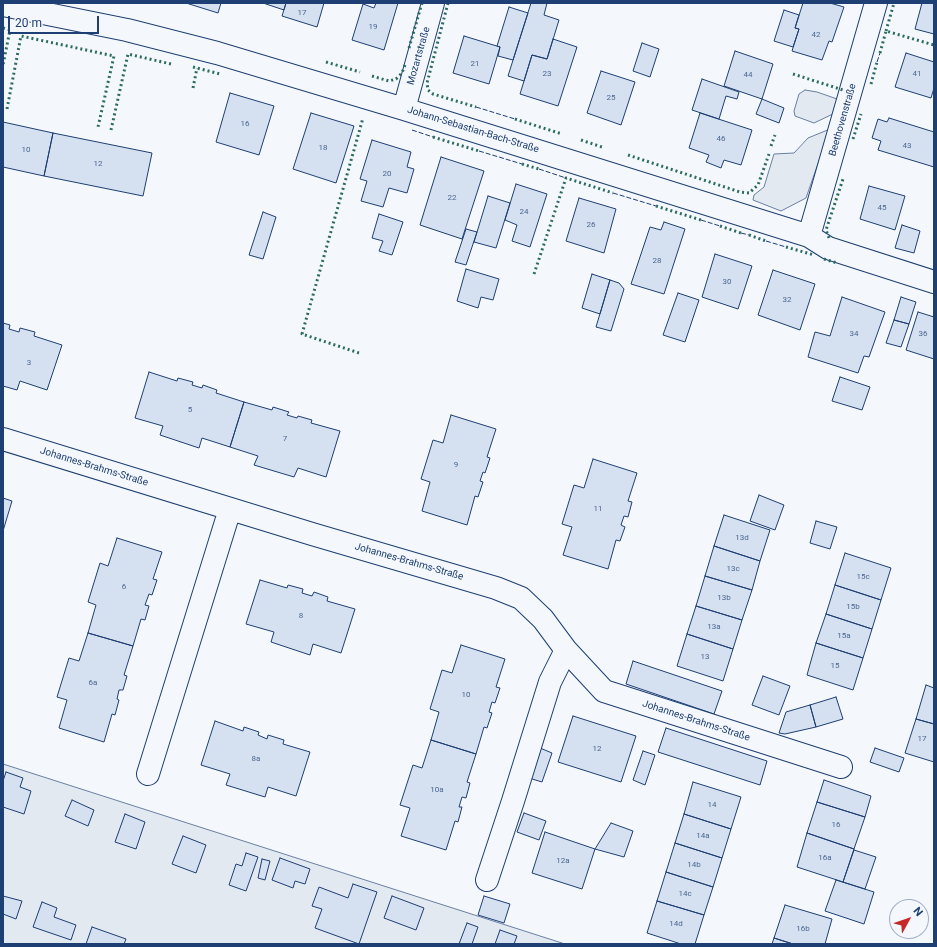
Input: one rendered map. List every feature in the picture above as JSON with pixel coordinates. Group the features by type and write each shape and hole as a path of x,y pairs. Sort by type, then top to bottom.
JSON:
{"street":[{"name":"Mozartstraße","path":"404,109 433,3"},
{"name":"Beethovenstraße","path":"809,236 876,3"},
{"name":"Johann-Sebastian-Bach-Straße","path":"9,5 128,30 202,49 404,109 809,236 828,248 934,282"},
{"name":"Johannes-Brahms-Straße","path":"3,439 230,509 502,590 521,598 527,603 543,619 566,650 604,691 841,767"},
{"path":"148,774 230,509"},
{"path":"487,880 550,682 566,650"}],"shaded area":[{"path":"805,90 817,92 840,100 835,113 814,123 795,116 794,111 799,94"},
{"path":"830,129 806,198 781,211 753,200 754,195 764,187 774,154 794,153 808,138"},
{"path":"3,764 565,944 3,944"}],"building":[{"path":"186,3 221,3 218,13"},
{"path":"263,3 286,3 284,10"},
{"path":"286,3 324,3 317,27 282,16"},
{"path":"376,3 398,3 384,50 352,40 363,4 374,8"},
{"path":"531,3 547,3 544,15 559,20 547,59 532,55 524,81 508,76"},
{"path":"803,3 830,3 844,7 832,42 829,41 822,60 792,51 799,29 795,28"},
{"path":"922,3 934,3 934,34 915,29"},
{"path":"509,7 528,13 513,60 498,56 500,47 497,46"},
{"path":"784,10 799,15 795,28 799,29 793,47 774,41"},
{"path":"464,36 500,47 489,84 453,73"},
{"path":"553,39 577,47 558,106 520,94 532,55 547,59"},
{"path":"642,43 659,49 650,77 633,71"},
{"path":"735,51 773,64 762,99 724,86"},
{"path":"906,53 934,62 934,88 931,98 895,87"},
{"path":"601,71 635,82 621,125 587,113"},
{"path":"702,79 739,92 737,99 726,96 719,119 692,110"},
{"path":"230,93 274,106 259,155 216,142"},
{"path":"762,99 784,108 779,123 756,114"},
{"path":"311,113 354,126 336,183 293,169"},
{"path":"700,113 752,130 741,165 724,160 721,168 706,162 709,155 689,148"},
{"path":"889,118 934,132 934,167 878,150 881,141 872,138 878,119 887,122"},
{"path":"3,122 53,133 44,176 3,167"},
{"path":"53,133 152,153 143,196 44,176"},
{"path":"372,140 411,152 407,167 414,169 407,193 389,188 383,207 361,201 367,181 360,179"},
{"path":"441,157 484,171 462,239 420,225"},
{"path":"516,184 547,194 530,247 512,241 517,225 505,220"},
{"path":"869,186 905,196 895,230 860,219"},
{"path":"488,196 510,203 496,248 474,242"},
{"path":"579,198 616,209 604,253 566,241"},
{"path":"263,212 276,217 263,259 249,255"},
{"path":"379,214 403,222 392,255 379,251 383,241 372,238"},
{"path":"664,222 685,229 664,294 631,284 650,227 661,230"},
{"path":"902,225 920,231 914,253 895,248"},
{"path":"466,229 477,232 466,265 455,262"},
{"path":"715,254 752,266 738,309 702,297"},
{"path":"466,269 499,279 493,300 481,297 478,308 457,301"},
{"path":"773,270 815,284 800,330 758,315"},
{"path":"592,274 610,280 600,314 582,308"},
{"path":"610,280 619,283 624,289 611,331 596,327"},
{"path":"678,293 699,300 685,342 663,335"},
{"path":"842,297 885,312 869,357 864,356 858,373 808,357 815,332 830,336"},
{"path":"901,297 916,302 909,324 894,320"},
{"path":"918,312 934,317 934,359 906,350"},
{"path":"894,320 909,324 901,347 886,343"},
{"path":"3,323 10,325 9,329 19,332 20,328 35,332 34,336 62,345 47,390 20,381 17,390 3,386"},
{"path":"149,372 177,381 178,378 193,382 192,385 202,388 203,385 217,390 216,393 244,402 230,447 202,438 199,448 160,435 163,426 135,418"},
{"path":"840,377 870,387 862,410 832,401"},
{"path":"244,402 272,410 273,407 289,412 287,415 312,420 311,423 340,431 326,477 298,468 294,477 254,465 258,456 230,447"},
{"path":"451,415 496,429 487,457 490,458 485,473 483,472 480,481 483,482 478,497 475,496 467,525 422,511 430,482 421,479 433,440 443,443"},
{"path":"593,459 637,473 628,501 632,502 628,517 624,516 621,525 625,527 620,541 616,540 608,569 563,555 572,527 562,524 574,485 584,488"},
{"path":"759,495 784,505 775,530 750,521"},
{"path":"3,498 12,501 3,531"},
{"path":"724,515 770,530 760,561 714,546"},
{"path":"816,521 837,527 830,549 810,543"},
{"path":"117,538 162,552 153,579 157,580 152,595 149,594 145,605 149,606 145,620 141,619 133,646 88,633 96,605 88,602 100,563 108,566"},
{"path":"714,546 760,561 752,590 705,576"},
{"path":"845,553 891,568 881,600 835,585"},
{"path":"705,576 752,590 742,620 696,606"},
{"path":"260,580 287,588 288,585 303,589 302,593 312,596 314,592 328,597 327,601 355,609 341,653 313,644 310,655 271,642 274,632 246,624"},
{"path":"835,585 881,600 872,629 826,614"},
{"path":"696,606 742,620 733,649 687,634"},
{"path":"826,614 872,629 863,658 816,643"},
{"path":"88,633 133,646 124,675 127,676 123,690 119,690 117,699 119,700 115,715 112,714 104,742 59,728 67,700 57,697 69,658 79,661"},
{"path":"687,634 733,649 723,681 677,666"},
{"path":"816,643 863,658 853,690 807,675"},
{"path":"461,645 505,659 496,687 500,688 495,703 492,702 489,712 492,713 487,728 484,727 476,754 431,740 439,712 430,709 442,670 452,673"},
{"path":"633,661 722,691 714,714 626,684"},
{"path":"763,676 790,686 779,715 752,705"},
{"path":"926,685 934,688 934,724 916,719"},
{"path":"836,697 843,719 816,727 810,705"},
{"path":"810,705 816,727 785,734 779,733 786,712"},
{"path":"573,716 636,736 621,782 558,762"},
{"path":"916,719 934,724 934,762 905,753"},
{"path":"215,721 243,731 244,727 259,732 258,735 267,739 268,735 284,740 283,744 310,752 296,796 268,787 265,797 226,785 230,774 201,765"},
{"path":"666,728 767,761 760,785 658,752"},
{"path":"431,740 476,754 467,782 470,783 466,798 462,797 459,807 462,807 458,822 455,821 446,850 401,836 410,808 400,805 413,765 422,768"},
{"path":"540,748 552,753 542,782 529,778"},
{"path":"875,748 904,758 899,772 870,762"},
{"path":"643,751 655,755 645,785 633,780"},
{"path":"6,772 23,778 20,787 31,791 24,814 3,807 3,781"},
{"path":"824,780 871,796 865,817 817,802"},
{"path":"693,782 741,797 731,829 684,814"},
{"path":"72,800 94,810 88,826 65,816"},
{"path":"817,802 865,817 854,849 807,833"},
{"path":"524,813 546,821 539,840 517,832"},
{"path":"125,814 145,822 136,849 115,842"},
{"path":"684,814 731,829 722,858 675,843"},
{"path":"611,823 633,831 624,857 595,849"},
{"path":"545,832 595,849 582,889 532,873"},
{"path":"807,833 854,849 843,882 797,867"},
{"path":"183,836 206,845 196,873 172,864"},
{"path":"675,843 722,858 713,887 666,872"},
{"path":"854,850 876,857 865,889 843,882"},
{"path":"246,853 258,857 246,891 229,885 236,864 242,866"},
{"path":"280,858 310,869 305,884 295,881 293,888 272,880"},
{"path":"262,859 270,861 265,880 258,878"},
{"path":"666,872 713,887 704,915 657,901"},
{"path":"836,880 874,892 864,924 825,911"},
{"path":"353,884 377,892 359,944 315,928 322,909 312,906 319,887 348,898"},
{"path":"3,896 22,901 16,919 3,914"},
{"path":"392,896 424,908 416,930 384,918"},
{"path":"484,896 510,904 504,923 478,915"},
{"path":"657,901 704,915 695,944 681,944 647,933"},
{"path":"42,902 57,908 54,917 76,925 71,940 33,927"},
{"path":"785,905 832,919 825,944 793,944 774,938"},
{"path":"467,923 478,927 472,944 459,944"},
{"path":"92,927 126,939 124,944 86,944"},
{"path":"500,930 517,936 514,944 495,944"},
{"path":"774,938 793,944 772,944"}],"hedge":[{"path":"409,48 422,3"},
{"path":"448,3 427,83 428,90 433,94 476,107"},
{"path":"886,31 894,3"},
{"path":"3,28 10,30 3,65"},
{"path":"880,53 886,31 934,45"},
{"path":"7,109 21,36 114,56 98,127"},
{"path":"111,130 128,54 171,64"},
{"path":"326,62 360,72"},
{"path":"871,84 877,62"},
{"path":"372,76 389,81 396,79 402,73 405,65"},
{"path":"193,67 220,74"},
{"path":"193,88 197,68"},
{"path":"793,74 843,90"},
{"path":"853,139 861,114"},
{"path":"359,353 302,334 363,118"},
{"path":"515,119 562,134"},
{"path":"771,146 775,135"},
{"path":"433,137 479,151"},
{"path":"581,140 602,147"},
{"path":"628,155 740,192 749,193 758,185 769,154"},
{"path":"522,164 539,169"},
{"path":"534,274 566,178 613,193"},
{"path":"829,238 826,230 843,179"},
{"path":"656,206 701,220"},
{"path":"720,226 741,233"},
{"path":"749,235 766,241"},
{"path":"786,247 814,255"},
{"path":"824,259 837,263"}],"fence":[{"path":"877,62 880,53"},
{"path":"476,107 515,119"},
{"path":"412,130 433,137"},
{"path":"479,151 522,164"},
{"path":"539,169 566,178"},
{"path":"613,193 656,206"},
{"path":"701,220 720,226"},
{"path":"741,233 749,235"},
{"path":"766,241 786,247"}]}
